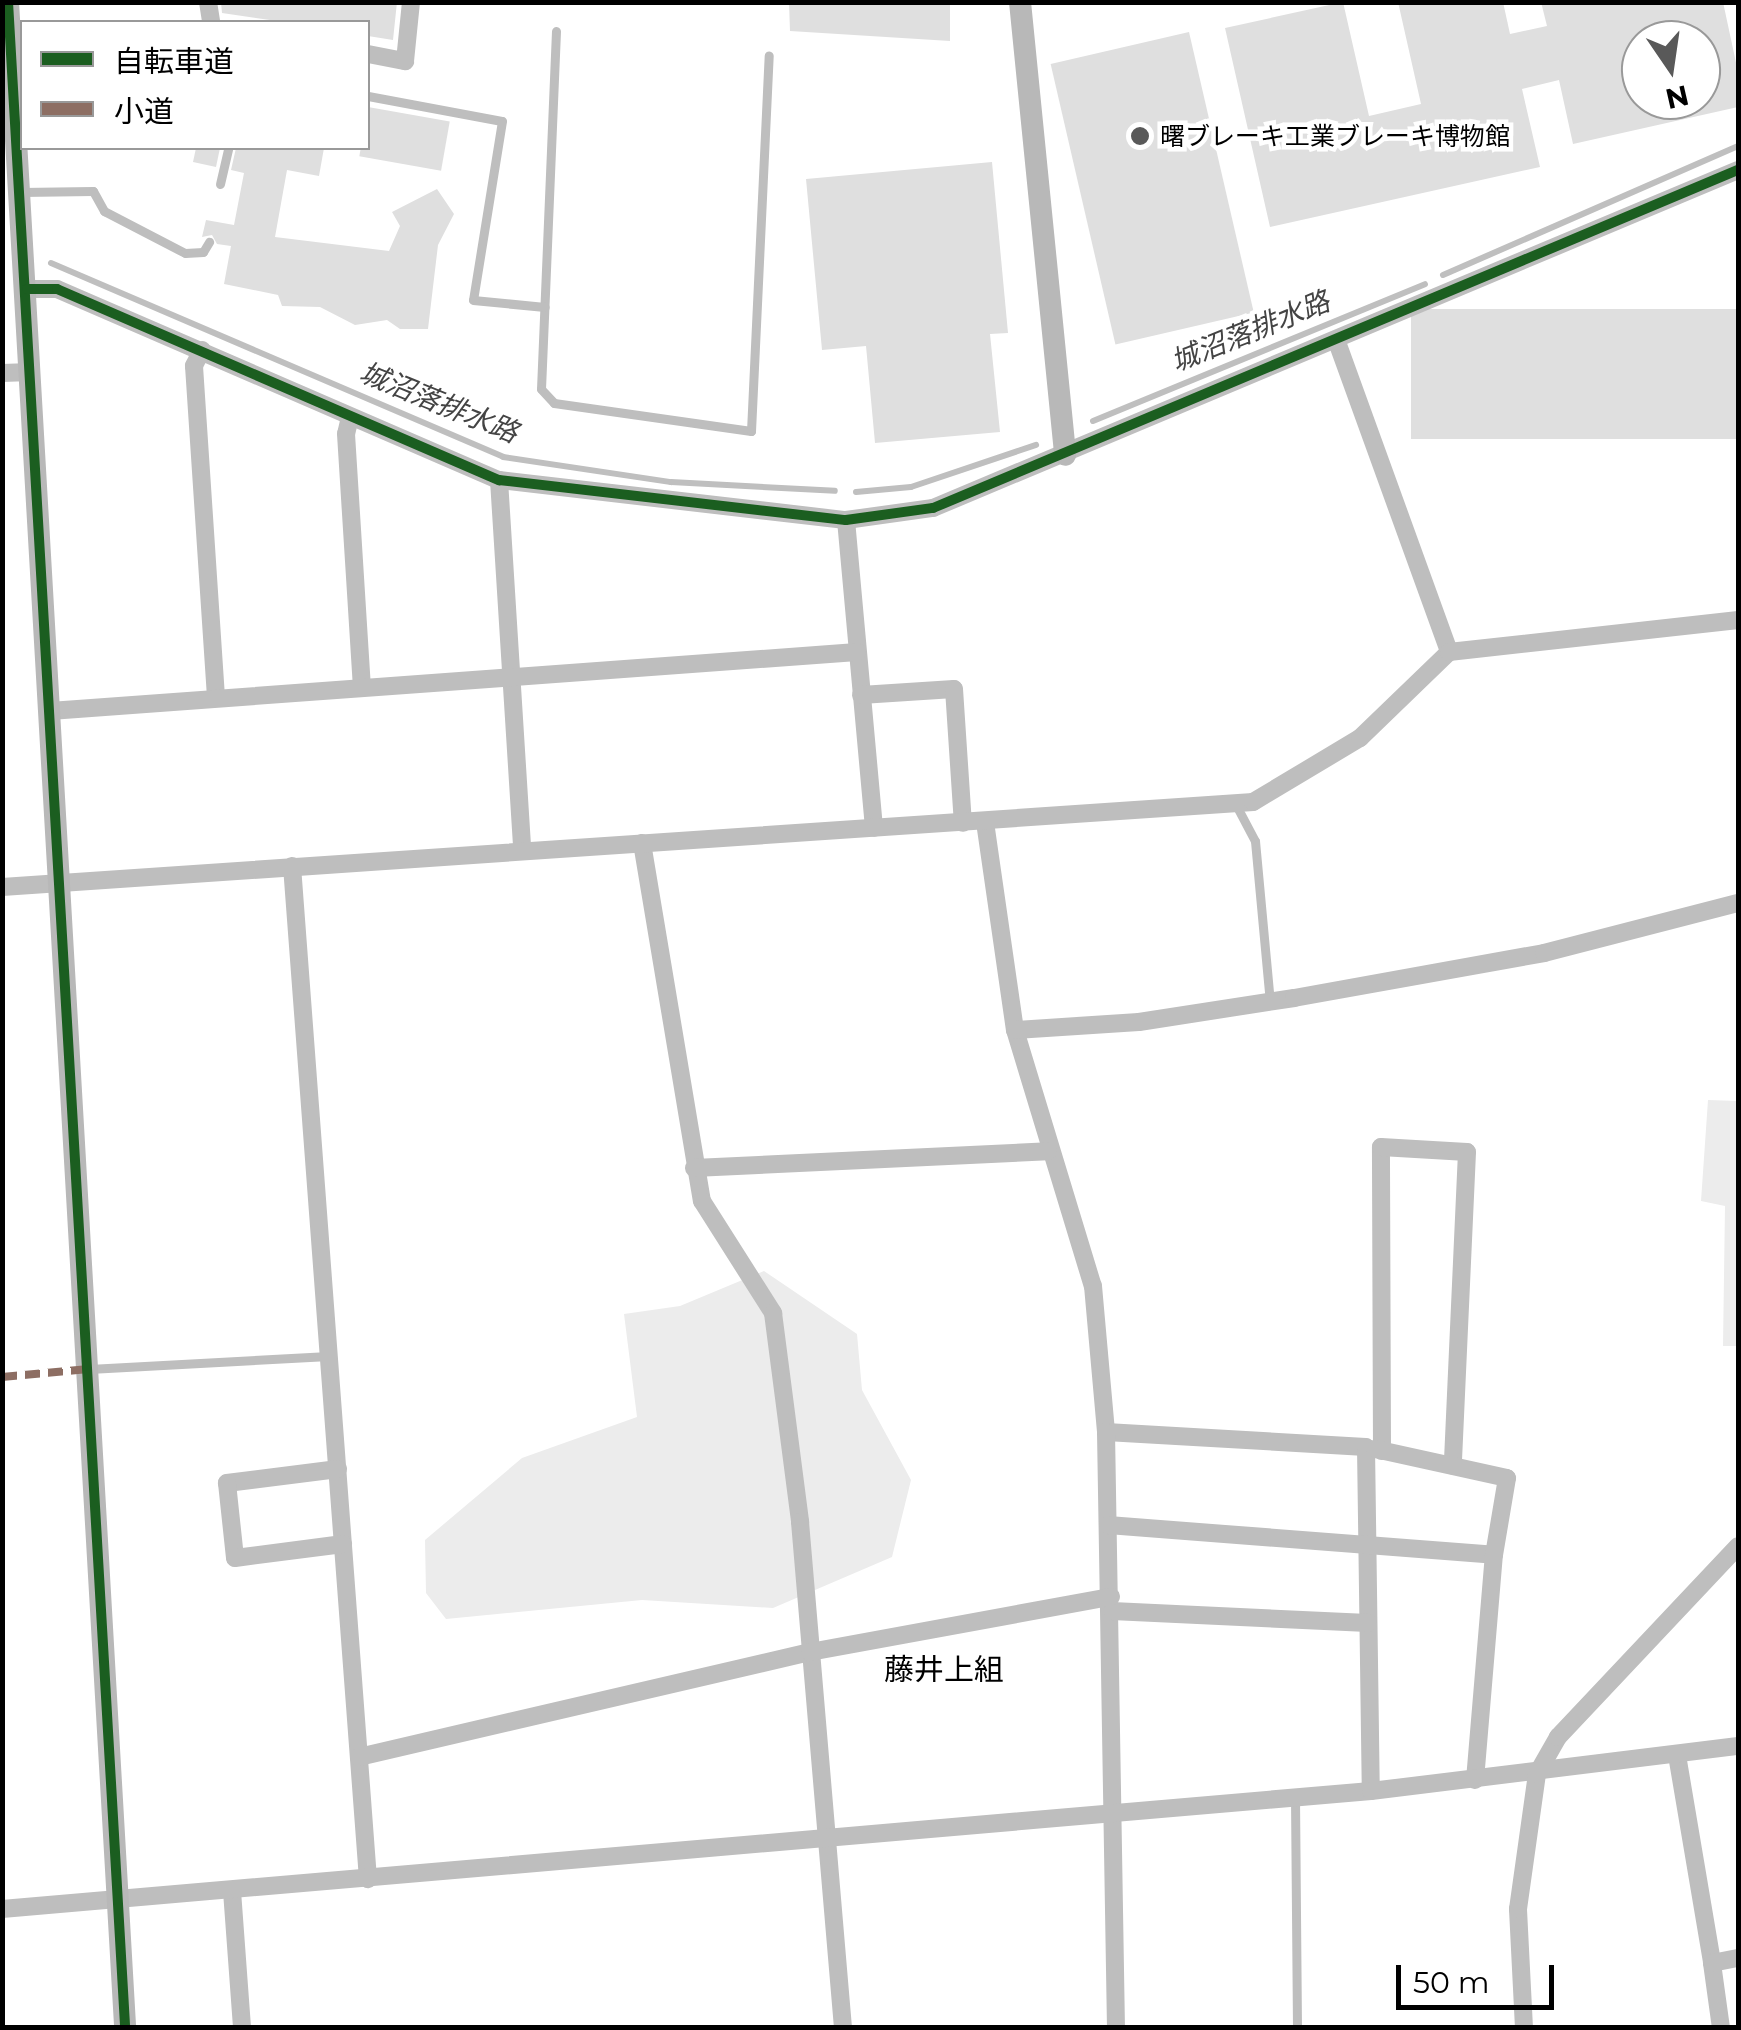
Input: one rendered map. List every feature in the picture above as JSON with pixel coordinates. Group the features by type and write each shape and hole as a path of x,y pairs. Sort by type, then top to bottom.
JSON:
{"street":[{"path":"370,54 405,61 411,2"},
{"path":"1020,2 1065,455"},
{"path":"13,18 125,2028"},
{"path":"26,289 57,290 499,480 846,520 932,508 1337,342 1738,170"},
{"path":"1337,342 1449,652"},
{"path":"202,350 194,366 216,698"},
{"path":"2,373 31,372"},
{"path":"350,417 346,434 362,687"},
{"path":"499,480 522,850"},
{"path":"846,520 874,828"},
{"path":"2,886 1253,802 1360,738 1449,652 1738,620"},
{"path":"50,711 857,652"},
{"path":"861,695 954,690 963,824"},
{"path":"984,822 1015,1030 1048,1151 1093,1286 1106,1432 1112,1604 1116,2028"},
{"path":"642,843 702,1201 773,1313 810,1652 843,2028"},
{"path":"292,866 368,1879"},
{"path":"1015,1030 1138,1022 1270,1002 1544,953 1738,903"},
{"path":"1371,1792 1367,1542 1374,1449 1381,1147 1467,1152 1453,1466"},
{"path":"694,1168 1048,1151"},
{"path":"1106,1432 1374,1449 1507,1478 1494,1554 1475,1780"},
{"path":"338,1470 227,1484 235,1558 343,1544"},
{"path":"1108,1524 1494,1554"},
{"path":"1524,2028 1518,1909 1537,1774 1558,1737 1738,1546"},
{"path":"359,1757 810,1652 1112,1604 1368,1623"},
{"path":"2,1909 1371,1792 1738,1746"},
{"path":"1677,1755 1721,2028"},
{"path":"232,1891 242,2028"},
{"path":"1712,1964 1738,1958"}],"lane":[{"path":"556,31 541,389 554,403 751,431 769,55"},
{"path":"370,96 502,121 474,300 545,308"},
{"path":"220,184 228,150"},
{"path":"20,192 94,191 104,211 185,253 203,252 209,242"},
{"path":"1235,803 1256,841 1270,1002"},
{"path":"89,1369 329,1356"},
{"path":"1294,1798 1297,2028"}],"shaded area":[{"path":"1708,1100 1738,1101 1738,1346 1723,1346 1725,1206 1701,1201"},
{"path":"764,1271 857,1334 862,1390 911,1480 892,1557 773,1608 642,1600 446,1619 426,1593 425,1540 522,1458 637,1417 624,1314 680,1306"}],"building":[{"path":"221,2 397,2 393,40 370,36 370,20 270,20 222,13"},
{"path":"789,2 950,2 950,41 790,31"},
{"path":"1343,2 1369,116 1421,104 1398,2 1503,2 1510,34 1547,26 1541,2 1723,2 1738,72 1738,107 1721,111 1721,20 1621,20 1621,120 1680,120 1573,144 1559,80 1522,89 1540,167 1270,227 1225,28"},
{"path":"1189,32 1254,313 1115,345 1051,64"},
{"path":"370,107 450,121 441,171 359,156 360,150 370,150"},
{"path":"196,150 220,150 216,167 193,162"},
{"path":"236,150 324,150 319,176 287,170 275,237 389,251 400,226 392,212 437,189 454,214 438,245 428,329 400,329 387,320 355,325 320,307 282,306 278,295 224,284 231,246 217,244 212,235 202,237 206,220 234,225 244,173 231,170"},
{"path":"992,162 1008,333 990,334 1000,432 875,443 866,346 822,350 806,179"},
{"path":"1411,309 1738,309 1738,439 1411,439"}],"waterway":[{"name":"城沼落排水路","path":"1443,275 1738,146"},
{"name":"城沼落排水路","path":"51,263 503,457 671,482 835,491"},
{"name":"城沼落排水路","path":"1093,421 1425,284"},
{"name":"城沼落排水路","path":"856,492 911,487 1036,445"}],"marked path":[{"path":"2,1377 89,1369"}],"cycle path":[{"path":"8,2 125,2028"},
{"path":"27,289 57,289 499,480 846,520 933,508 1738,170"}],"place":[{"name":"曙ブレーキ工業ブレーキ博物館","path":"1140,136"}],"district":[{"name":"藤井上組","path":"944,1670"}]}
